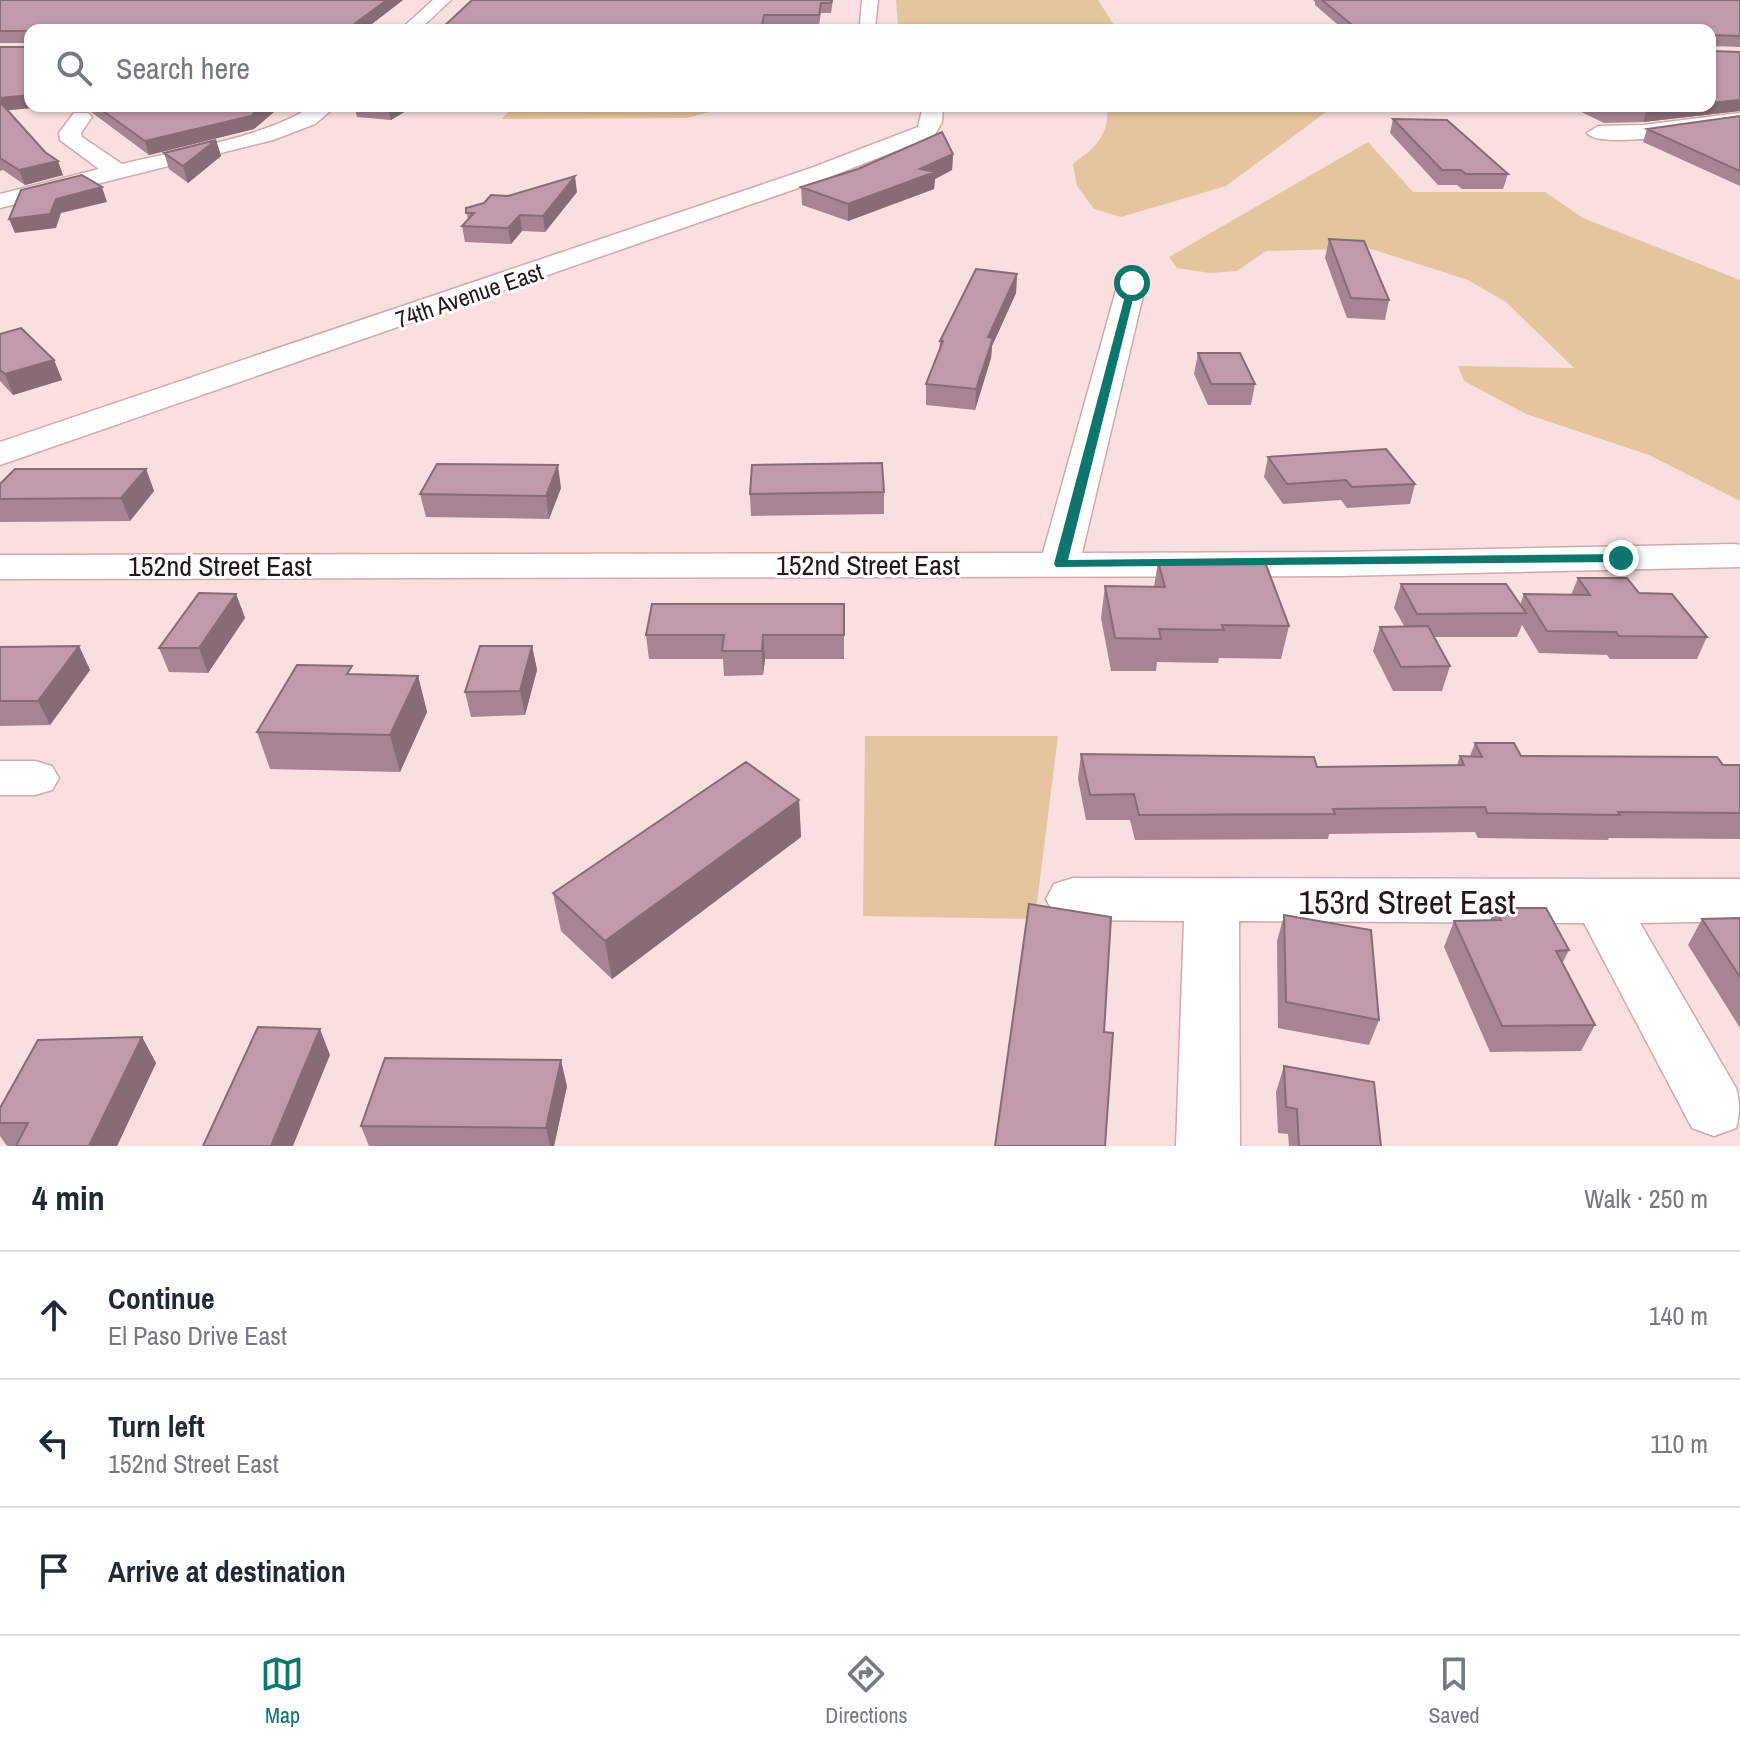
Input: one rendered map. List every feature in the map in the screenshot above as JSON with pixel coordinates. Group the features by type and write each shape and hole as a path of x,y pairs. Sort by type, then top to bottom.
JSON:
{"street":[{"path":"416,24 443,0"},
{"path":"869,24 870,0"},
{"path":"0,201 265,135 317,112"},
{"name":"74th Avenue East","path":"0,454 819,173 926,131 932,114"},
{"path":"81,117 70,133 71,140 119,172"},
{"path":"1598,133 1643,132 1740,119"},
{"path":"1060,564 1132,283"},
{"name":"152nd Street East","path":"0,567 1339,564 1736,556"},
{"name":"153rd Street East","path":"1073,899 1740,900"},
{"path":"1208,1146 1212,901"},
{"path":"1600,902 1714,1108"}],"shaded area":[{"path":"896,0 1098,0 1113,24 898,24"},
{"path":"508,112 709,112 687,118 502,119"},
{"path":"1107,112 1326,112 1226,186 1121,217 1094,209 1077,186 1073,164 1099,140"},
{"path":"1368,142 1413,192 1545,192 1583,218 1740,280 1740,501 1649,455 1526,414 1464,381 1458,366 1574,368 1506,302 1468,280 1368,248 1266,251 1237,271 1210,273 1177,268 1169,257"},
{"path":"865,736 1058,736 1035,919 863,916"}],"building":[{"path":"0,0 387,0 354,24 24,24 24,31 0,31"},
{"path":"472,0 832,0 831,3 821,3 819,15 764,15 762,24 446,24"},
{"path":"1322,0 1740,0 1740,36 1716,35 1716,24 1351,24"},
{"path":"0,47 24,47 24,96 0,98"},
{"path":"1716,51 1740,52 1740,100 1716,102"},
{"path":"0,102 45,152 58,161 19,170 0,158"},
{"path":"104,112 255,112 251,116 145,141"},
{"path":"1740,116 1740,171 1647,129"},
{"path":"1393,119 1447,120 1508,174 1466,174 1461,170 1442,170"},
{"path":"942,132 953,154 920,169 935,172 848,204 801,187 858,169"},
{"path":"216,140 183,166 164,153"},
{"path":"82,175 102,187 56,199 50,214 9,219 21,190"},
{"path":"575,176 543,216 520,215 508,228 462,226 474,213 466,213 466,208 484,203 491,195 508,196"},
{"path":"1329,239 1364,241 1389,300 1351,298"},
{"path":"976,269 1017,274 988,337 993,338 976,389 926,384 943,341 940,341"},
{"path":"21,328 54,360 5,374 0,370 0,334"},
{"path":"1198,353 1240,353 1255,384 1211,384"},
{"path":"1386,449 1415,484 1352,487 1346,480 1287,484 1268,457"},
{"path":"882,463 884,492 750,494 752,465"},
{"path":"437,464 558,465 546,496 420,494"},
{"path":"15,469 146,469 121,498 0,499 0,484"},
{"path":"1158,561 1265,562 1289,626 1222,625 1224,630 1159,629 1161,639 1115,638 1105,586 1165,587"},
{"path":"1578,578 1627,578 1639,593 1672,594 1707,637 1547,631 1524,594 1590,595"},
{"path":"1401,584 1506,584 1526,613 1417,614"},
{"path":"199,593 236,594 199,648 159,648"},
{"path":"652,604 844,604 844,635 763,635 762,651 722,651 724,635 646,635"},
{"path":"1428,626 1450,666 1401,667 1380,627"},
{"path":"79,646 38,701 0,701 0,647"},
{"path":"480,646 532,646 520,691 465,692"},
{"path":"297,665 352,666 347,674 418,676 390,735 257,732"},
{"path":"1475,743 1514,743 1521,756 1717,757 1723,765 1740,765 1740,813 1487,813 1485,807 1333,809 1335,814 1139,815 1134,794 1090,795 1081,754 1314,757 1317,767 1464,765 1460,756 1482,757"},
{"path":"746,762 799,800 605,941 553,893"},
{"path":"1029,904 1111,917 1104,1032 1113,1033 1105,1146 995,1146"},
{"path":"1495,908 1546,908 1569,950 1556,951 1595,1025 1502,1026 1454,921 1501,920"},
{"path":"1284,915 1371,930 1379,1020 1286,1002"},
{"path":"1740,918 1740,977 1702,919"},
{"path":"258,1027 320,1029 271,1146 203,1146"},
{"path":"142,1037 89,1146 16,1146 28,1123 0,1123 0,1108 38,1040"},
{"path":"385,1058 561,1060 546,1128 361,1126"},
{"path":"1284,1066 1374,1082 1381,1146 1299,1146 1297,1109 1286,1107"}],"route":[{"path":"1132,283 1060,564 1339,564 1621,558"}]}
